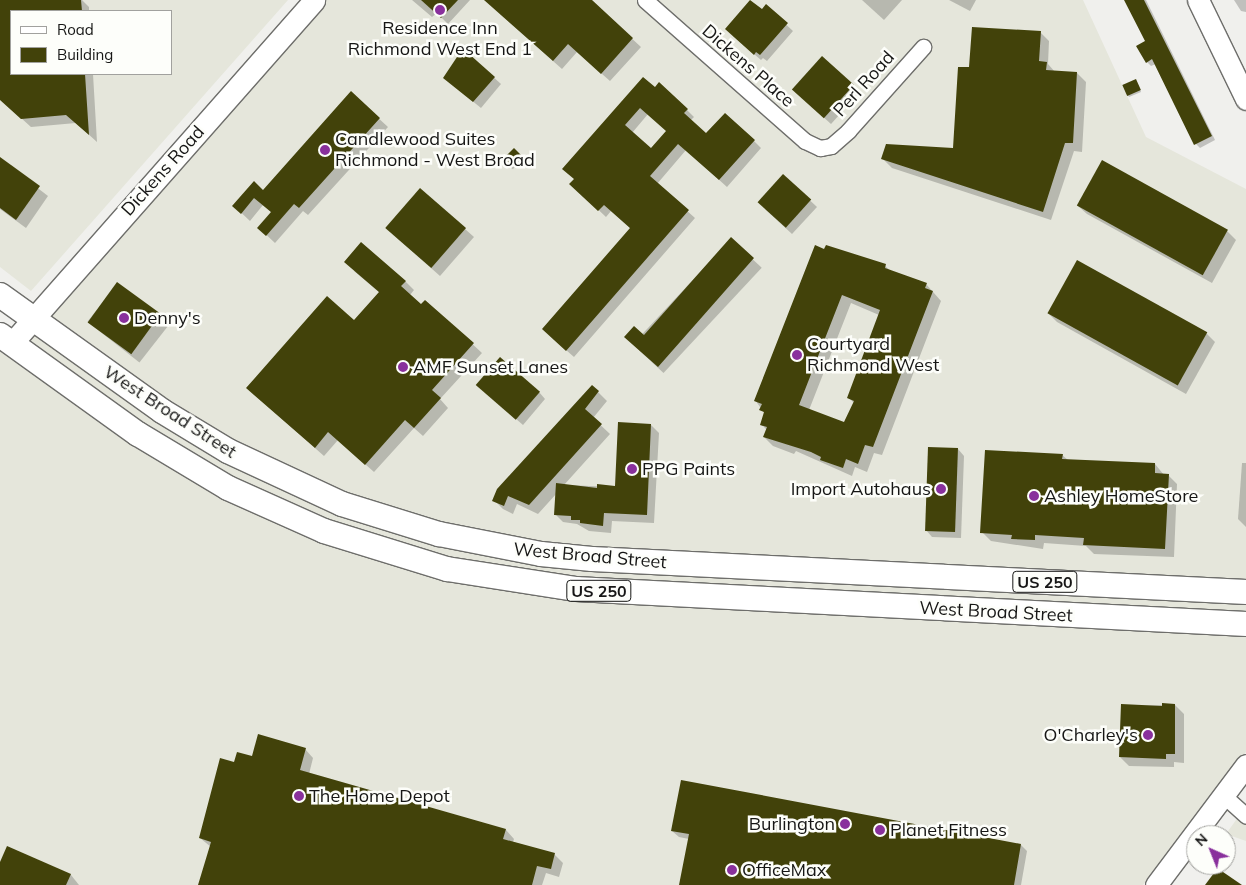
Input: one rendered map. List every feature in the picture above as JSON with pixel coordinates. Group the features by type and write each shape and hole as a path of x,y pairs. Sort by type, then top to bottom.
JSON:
{"main road":[{"name":"Dickens Road","path":"6,339 33,319 314,0"},
{"path":"1198,0 1246,99"},
{"name":"West Broad Street","path":"0,295 183,425 274,475 342,504 439,534 541,554 704,565 1246,592"},
{"name":"West Broad Street","path":"6,339 183,463 252,500 324,531 399,556 498,579 576,589 702,597 1246,624"},
{"path":"702,597 704,565"},
{"path":"1156,885 1246,765"}],"street":[{"name":"Dickens Place","path":"645,0 805,141 820,148 832,146"},
{"name":"Perl Road","path":"832,146 923,47"},
{"path":"1223,795 1246,816"}],"shaded area":[{"path":"0,0 288,0 31,291 0,267"},
{"path":"321,0 1083,0 1146,137 1246,189 1246,752 1189,825 1186,825 1186,829 1143,885 0,885 0,336 17,348"},
{"path":"1246,806 1246,841 1236,838 1236,825 1232,825"}],"building":[{"path":"0,0 81,0 82,10 10,10 10,75 85,75 89,135 66,115 21,119 0,100"},
{"name":"Residence Inn Richmond West End 1","path":"421,0 458,0 441,18"},
{"path":"484,0 592,0 633,38 601,74 568,44 553,61"},
{"path":"750,0 762,9 766,4 788,23 760,55 756,52 754,55 725,29"},
{"path":"1124,0 1144,0 1212,136 1194,145 1152,59 1146,63 1136,46 1145,41"},
{"path":"972,27 1041,31 1039,61 1047,62 1046,70 1077,72 1073,143 1065,143 1043,212 881,159 886,144 953,148 958,67 969,67"},
{"path":"468,53 495,77 473,102 443,78 459,54 464,58"},
{"path":"822,56 854,85 824,118 792,89"},
{"path":"643,77 655,87 659,82 688,109 684,113 706,133 725,113 755,140 719,180 678,144 650,176 689,210 566,351 542,329 630,228 604,205 598,211 569,184 574,179 562,169","holes":["640,108 666,131 651,148 625,125"]},
{"path":"1136,79 1141,90 1127,96 1122,85"},
{"name":"Candlewood Suites Richmond - West Broad","path":"351,91 380,118 299,208 294,204 266,236 257,228 271,212 254,198 241,214 232,206 254,181 263,190"},
{"path":"514,148 522,156 509,169 501,161"},
{"path":"0,157 40,186 16,220 0,208"},
{"path":"1102,160 1228,230 1203,275 1077,205"},
{"path":"783,174 811,199 786,228 758,202"},
{"path":"420,188 466,228 431,268 385,228"},
{"path":"731,237 754,258 658,367 624,337 634,326 644,335"},
{"path":"361,242 406,281 401,286 421,304 425,300 474,343 432,390 441,398 414,428 405,420 365,465 328,432 315,448 246,388 327,296 354,320 379,292 344,262"},
{"name":"Courtyard Richmond West","path":"815,245 824,249 826,245 886,264 885,268 927,283 925,288 933,291 873,447 865,445 858,464 846,459 843,468 820,460 821,457 811,452 763,437 767,427 760,425 764,412 759,410 762,404 754,401","holes":["842,295 880,310 847,398 854,401 844,422 799,405"]},
{"path":"1077,260 1207,332 1178,386 1047,313"},
{"name":"Denny's","path":"117,282 161,314 131,354 88,322"},
{"path":"500,357 540,392 516,420 476,385"},
{"path":"592,385 599,391 585,409 602,424 529,505 508,496 504,506 492,501 497,489"},
{"name":"PPG Paints","path":"618,422 651,424 647,515 604,513 603,526 580,523 580,520 571,520 571,516 554,515 556,483 597,488 597,484 615,486"},
{"name":"Import Autohaus","path":"928,447 958,448 955,532 925,531"},
{"path":"985,450 1063,454 1062,459 1155,463 1155,473 1169,474 1165,549 1083,545 1084,538 1035,535 1035,540 1011,539 1012,535 980,533"},
{"name":"O'Charley's","path":"1162,703 1175,704 1175,754 1166,754 1166,759 1119,757 1121,704 1162,706"},
{"name":"The Home Depot","path":"258,734 306,748 300,770 506,829 503,839 555,853 551,869 537,866 532,885 198,885 211,842 199,838 220,758 234,762 237,752 252,756"},
{"path":"681,780 1021,844 1014,885 679,885 689,834 671,831"},
{"path":"7,846 71,874 66,885 0,885 0,862"},
{"path":"1212,875 1227,875 1242,885 1205,885"}],"place":[{"name":"Residence Inn Richmond West End 1","path":"440,10"},
{"name":"Candlewood Suites Richmond - West Broad","path":"325,150"},
{"name":"Denny's","path":"124,318"},
{"name":"Courtyard Richmond West","path":"797,355"},
{"name":"AMF Sunset Lanes","path":"403,367"},
{"name":"PPG Paints","path":"632,469"},
{"name":"Import Autohaus","path":"941,489"},
{"name":"Ashley HomeStore","path":"1034,496"},
{"name":"O'Charley's","path":"1148,735"},
{"name":"The Home Depot","path":"299,796"},
{"name":"Burlington","path":"845,824"},
{"name":"Planet Fitness","path":"880,830"},
{"name":"OfficeMax","path":"732,870"}]}
